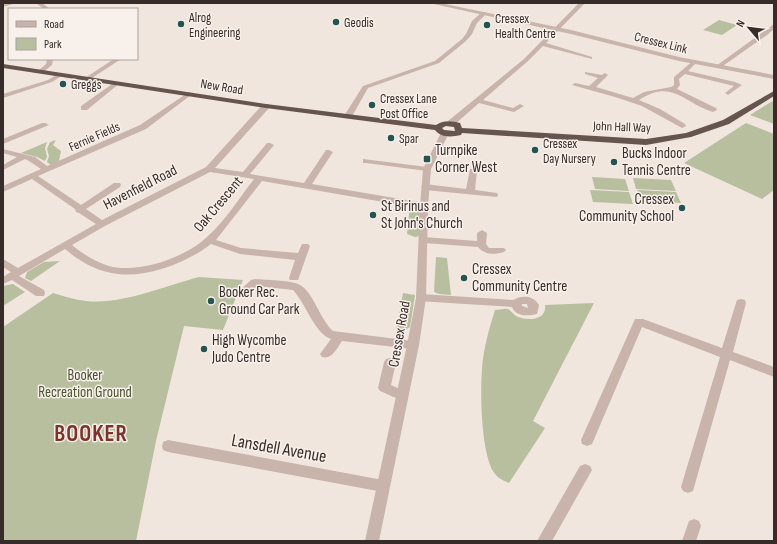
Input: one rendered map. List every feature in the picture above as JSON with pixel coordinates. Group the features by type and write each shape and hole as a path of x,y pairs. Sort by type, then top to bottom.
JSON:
{"highway":[{"name":"New Road","path":"3,66 442,131"},
{"name":"John Hall Way","path":"442,131 455,134 459,130 646,142 688,136 726,122 774,93"},
{"path":"442,131 442,124 451,123 457,125 459,130"}],"street":[{"path":"3,6 14,3"},
{"name":"Cressex Link","path":"432,3 556,29 694,62 774,77"},
{"path":"451,123 542,44 582,3"},
{"path":"348,116 365,87 437,62 464,40 469,34 474,22 484,13"},
{"path":"718,67 734,57 774,26"},
{"path":"542,44 590,58"},
{"path":"40,72 49,65 50,60"},
{"path":"87,79 116,60"},
{"path":"673,89 677,85 676,78 694,62"},
{"path":"684,72 702,78 719,79 748,88"},
{"path":"587,73 604,76 591,88"},
{"path":"3,96 50,81 60,75"},
{"name":"Cressex Link","path":"762,75 774,81"},
{"path":"84,108 117,83"},
{"path":"575,85 635,100 652,107 682,126"},
{"path":"728,93 739,85"},
{"path":"635,100 646,93 673,89 714,110"},
{"name":"Fernie Fields","path":"3,189 143,127 189,94"},
{"path":"478,101 514,110 520,106"},
{"name":"Havenfield Road","path":"11,276 102,224 209,169 266,106"},
{"path":"3,142 45,126"},
{"name":"Cressex Road","path":"372,541 413,345 421,298 424,206 427,169 442,131"},
{"path":"244,176 270,145"},
{"path":"3,151 32,159 47,170"},
{"path":"306,186 329,152"},
{"path":"3,168 23,157"},
{"path":"366,161 427,169"},
{"path":"209,169 259,179 424,206"},
{"path":"470,192 473,171"},
{"path":"32,176 79,210 102,224"},
{"name":"Oak Crescent","path":"66,245 82,258 103,267 119,271 142,269 176,260 190,254 210,241 259,179"},
{"path":"79,210 102,196 116,185"},
{"path":"425,187 494,195"},
{"path":"482,233 482,244 487,251 501,250"},
{"path":"424,240 482,244"},
{"path":"210,241 240,251 301,258"},
{"path":"294,278 305,246"},
{"path":"3,262 11,276 40,293"},
{"path":"245,290 255,282 290,285 296,287 305,297 323,329 329,334 339,337 413,345"},
{"path":"421,298 516,304"},
{"path":"688,487 741,303"},
{"path":"587,440 639,322 774,372"},
{"path":"326,354 339,337"},
{"path":"390,362 384,388 402,395"},
{"name":"Lansdell Avenue","path":"168,446 383,486"},
{"path":"544,541 584,470"},
{"path":"689,541 694,526"}],"green space":[{"path":"719,20 737,25 722,35 703,30"},
{"path":"774,101 774,124 750,115 771,102"},
{"path":"746,123 774,134 774,190 762,199 684,163"},
{"path":"56,140 53,145 61,151 59,161 51,165 47,162 49,156 47,149 50,142"},
{"path":"47,142 45,148 47,157 45,161 37,157 21,153"},
{"path":"592,177 625,179 629,191 595,189"},
{"path":"633,178 671,180 676,191 636,189"},
{"path":"590,190 629,192 633,204 593,202"},
{"path":"637,190 676,192 681,203 641,201"},
{"path":"410,205 421,210 420,236 415,237 407,234"},
{"path":"436,257 447,258 451,295 434,292"},
{"path":"60,261 31,281 25,278 27,272 44,262"},
{"name":"Booker Recreation Ground","path":"199,277 243,280 223,330 184,326 156,441 136,541 3,541 3,327 53,293 86,301 114,300 143,294"},
{"path":"13,284 25,292 3,306 3,286"},
{"path":"403,293 415,295 410,327 395,336"},
{"path":"594,303 533,421 545,428 509,483 502,480 496,475 491,467 487,455 484,441 482,409 481,380 483,362 495,310 508,309 518,317 532,319 543,314 545,305"}],"place":[{"name":"Geodis","path":"336,22"},
{"name":"Alrog Engineering","path":"181,24"},
{"name":"Cressex Health Centre","path":"487,25"},
{"name":"Greggs","path":"63,84"},
{"name":"Cressex Lane Post Office","path":"372,105"},
{"name":"Spar","path":"391,138"},
{"name":"Cressex Day Nursery","path":"535,150"},
{"name":"Turnpike Corner West","path":"427,159"},
{"name":"Bucks Indoor Tennis Centre","path":"614,162"},
{"name":"Cressex Community School","path":"682,208"},
{"name":"St Birinus and St John's Church","path":"373,215"},
{"name":"Cressex Community Centre","path":"464,278"},
{"name":"Booker Rec. Ground Car Park","path":"211,301"},
{"name":"High Wycombe Judo Centre","path":"204,349"}],"district":[{"name":"BOOKER","path":"91,433"}]}
